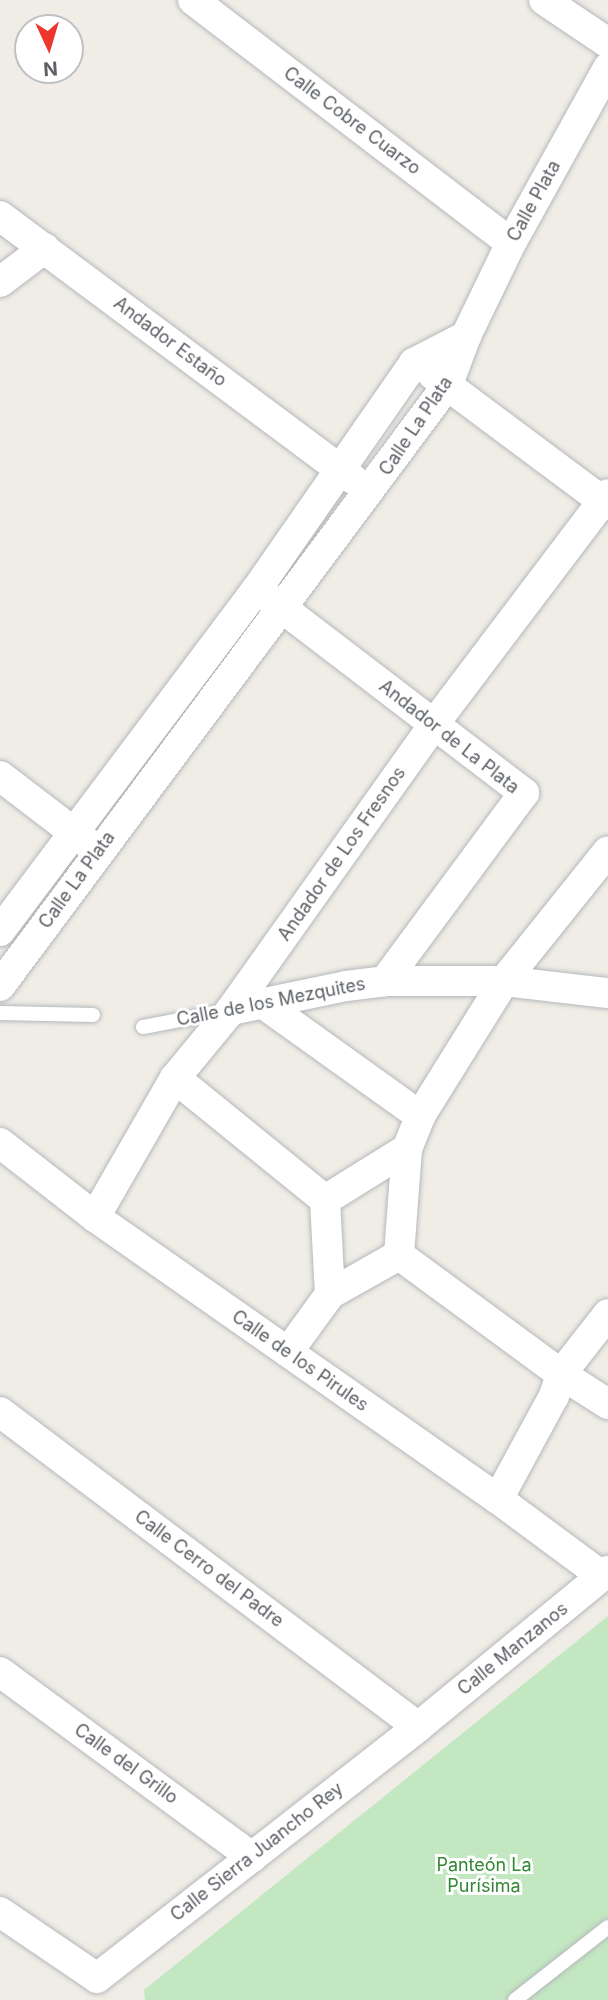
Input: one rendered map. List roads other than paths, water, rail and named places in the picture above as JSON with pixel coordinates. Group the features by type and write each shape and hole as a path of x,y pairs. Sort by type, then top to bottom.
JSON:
{"street":[{"name":"Calle Cobre Cuarzo","path":"193,0 510,243"},
{"path":"544,0 608,43"},
{"name":"Calle Plata","path":"466,336 510,243 608,68"},
{"name":"Andador Estaño","path":"0,216 371,491"},
{"path":"0,282 45,248"},
{"name":"Calle La Plata","path":"0,931 257,589 414,363 466,336"},
{"name":"Calle La Plata","path":"0,986 98,851 449,384 466,336"},
{"path":"414,363 449,384 606,500"},
{"name":"Andador de Los Fresnos","path":"95,1217 175,1078 231,1010 434,724 606,500"},
{"name":"Andador de La Plata","path":"257,589 524,793 385,981"},
{"path":"0,776 98,851"},
{"path":"399,1255 407,1149 420,1116 504,981 608,851"},
{"name":"Calle de los Mezquites","path":"231,1010 261,1002 385,981 504,981 608,993"},
{"path":"261,1002 420,1116"},
{"path":"175,1078 325,1200 330,1294"},
{"name":"Calle de los Pirules","path":"0,1143 95,1217 605,1574"},
{"path":"325,1200 407,1149"},
{"path":"288,1352 330,1294 399,1255"},
{"path":"399,1255 561,1374 608,1404"},
{"path":"498,1499 554,1396 561,1374 608,1314"},
{"name":"Calle Cerro del Padre","path":"0,1412 418,1727"},
{"name":"Calle Manzanos","path":"418,1727 605,1574"},
{"name":"Calle del Grillo","path":"0,1671 252,1857"},
{"name":"Calle Sierra Juancho Rey","path":"0,1912 97,1978 418,1727"}],"lane":[{"name":"Calle de los Mezquites","path":"143,1027 231,1010"},
{"path":"0,1013 93,1015"},
{"path":"515,2000 608,1927"}],"park label":[{"name":"Panteón La Purísima","path":"484,1876"}]}
